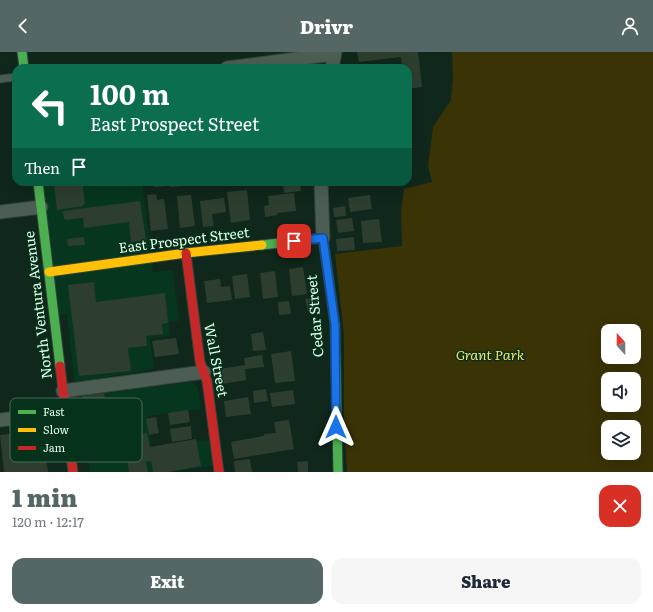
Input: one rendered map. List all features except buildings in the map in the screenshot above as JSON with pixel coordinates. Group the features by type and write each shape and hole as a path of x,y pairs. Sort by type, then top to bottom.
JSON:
{"main road":[{"path":"22,52 24,64"},
{"name":"North Ventura Avenue","path":"38,186 64,398"},
{"name":"East Prospect Street","path":"49,272 186,253 323,238"},
{"name":"Cedar Street","path":"323,238 335,325 338,472"},
{"name":"Wall Street","path":"186,253 200,362 208,381 219,472"},
{"name":"North Ventura Avenue","path":"72,462 73,472"}],"street":[{"path":"256,64 335,53 333,64"},
{"name":"Cedar Street","path":"321,186 323,238"},
{"path":"0,212 41,207"},
{"path":"63,391 204,372"},
{"path":"0,420 10,419"}],"lane":[{"path":"0,79 12,78"}],"shaded area":[{"path":"38,186 142,186 153,272 173,270 179,321 169,322 170,336 150,338 154,369 77,382 74,379 67,314 54,315"},
{"path":"192,382 198,387 201,409 148,416 152,447 216,439 219,465 170,472 90,472 89,462 142,462 142,398 81,398 81,395"}],"green space":[{"name":"Grant Park","path":"452,52 653,52 653,472 347,472 344,423 344,334 335,254 402,246 401,212 404,189 432,182 428,166 433,127 451,100 453,78"}],"traffic: fast":[{"path":"22,52 24,64"},
{"path":"38,186 60,366"},
{"path":"262,245 323,238 335,325 338,472"}],"traffic: slow":[{"path":"49,272 186,253 262,245"}],"traffic: jam":[{"path":"186,253 200,362 207,381 219,472"},
{"path":"60,366 64,398"},
{"path":"72,462 73,472"}],"route":[{"path":"294,241 323,238 335,325 336,427"}]}
